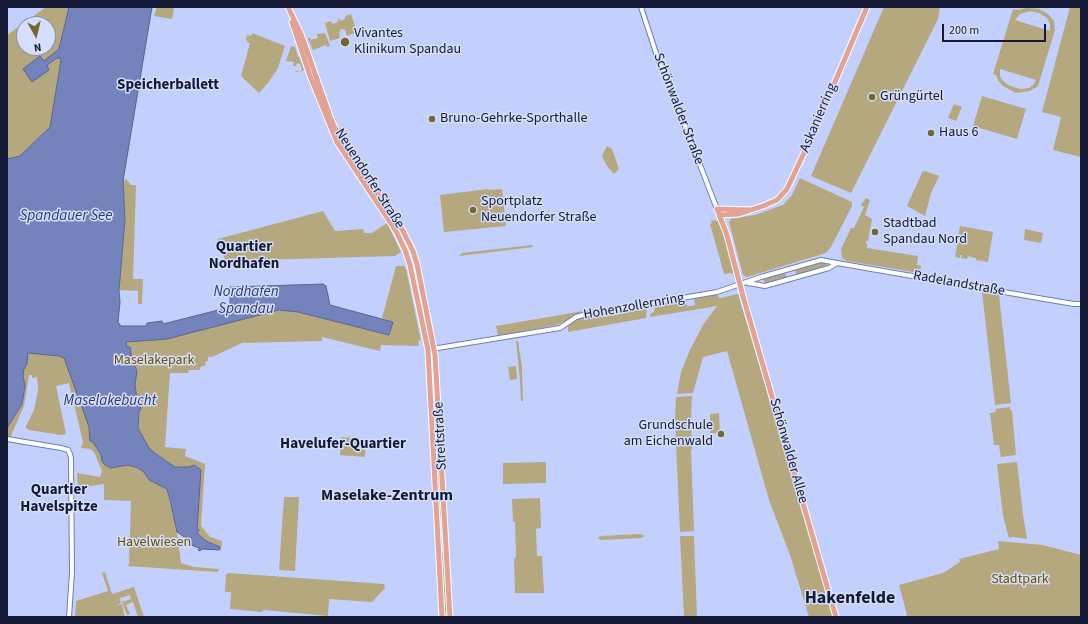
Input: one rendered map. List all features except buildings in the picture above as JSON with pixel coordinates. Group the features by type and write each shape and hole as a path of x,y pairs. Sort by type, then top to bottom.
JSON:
{"main road":[{"name":"Askanierring","path":"718,212 733,215 751,210 774,201 790,184 867,7"},
{"name":"Neuendorfer Straße","path":"289,8 291,19 297,30 339,137 402,229 416,258"},
{"name":"Neuendorfer Straße","path":"297,30 310,76 337,142 396,231 408,259"},
{"name":"Schönwalder Allee","path":"718,212 727,235 740,285 836,617"},
{"name":"Streitstraße","path":"416,258 435,349 438,376 450,617"},
{"name":"Streitstraße","path":"408,259 428,350 442,617"}],"street":[{"name":"Schönwalder Straße","path":"641,7 658,59 718,212"},
{"name":"Hohenzollernring","path":"428,350 560,328 583,315 717,292 748,283 761,277 821,260 836,264"},
{"name":"Hohenzollernring","path":"748,283 765,286 829,268 836,264"},
{"name":"Radelandstraße","path":"836,264 1081,304"},
{"path":"7,439 68,450 72,458 72,572 69,617"}],"green space":[{"path":"46,7 69,7 59,49 56,51 56,16 33,16"},
{"path":"157,7 174,8 172,19 154,16"},
{"name":"Grüngürtel","path":"884,7 940,7 938,19 851,193 811,176"},
{"path":"1070,7 1081,7 1081,157 1053,150 1061,117 1042,112"},
{"path":"1027,8 1039,9 1048,14 1054,21 1055,30 1038,86 1030,91 1016,93 1003,86 996,75 993,74 1013,9 1018,10","holes":["1030,11 1039,13 1047,18 1050,24 1050,31 1015,20 1020,14","1000,69 1036,80 1029,88 1016,88 1008,85 1002,80 1000,76"]},
{"path":"351,14 357,32 347,36 345,30 341,29 339,33 340,38 330,41 325,23 331,21 332,24 338,22 339,18 340,21 345,19 345,16"},
{"path":"16,29 16,56 40,56 49,69 47,65 57,58 60,58 61,60 50,127 20,156 7,159 7,35"},
{"path":"252,33 285,46 278,68 259,93 241,76 250,43 248,43 246,39 247,35 251,36 250,40"},
{"path":"325,33 330,46 327,47 326,45 313,50 308,38 311,40 318,38 317,34"},
{"path":"291,46 295,47 304,70 300,72 302,69 300,64 297,63 296,66 293,66 294,62 286,61"},
{"path":"40,56 50,56 44,61"},
{"path":"982,96 1026,109 1017,139 973,126"},
{"path":"954,104 962,107 956,121 948,118"},
{"path":"607,146 612,149 619,169 614,174 607,166 602,156"},
{"path":"925,171 939,176 931,193 925,216 907,206 922,172"},
{"path":"800,178 852,202 852,206 831,247 823,254 747,277 743,275 729,222 731,219 755,215 783,205 792,195"},
{"path":"126,179 131,185 136,185 133,279 143,279 142,304 138,304 138,291 119,290 125,219 123,181"},
{"name":"Sportplatz Neuendorfer Straße","path":"488,189 502,189 506,226 444,232 440,195"},
{"path":"866,198 870,200 865,215 872,219 868,241 866,241 867,248 918,256 917,265 921,266 920,273 847,261 842,258 841,249 851,228 854,228 864,207 861,205"},
{"path":"323,211 335,231 363,229 364,233 372,233 387,223 401,252 395,256 226,261 217,243 218,239"},
{"path":"711,220 718,221 719,225 721,225 735,274 724,274 710,224 712,223"},
{"path":"960,226 993,232 988,262 982,261 983,259 981,261 976,260 976,258 968,256 967,259 961,258 962,255 960,255 960,258 955,257"},
{"path":"1025,229 1043,233 1041,243 1024,240"},
{"path":"532,245 533,247 459,256 462,253"},
{"path":"826,262 827,266 796,275 795,269 815,263"},
{"path":"414,265 419,285 430,342 412,266"},
{"name":"Maselakepark","path":"396,266 404,266 406,269 421,341 418,340 419,346 381,345 380,351 322,337 322,341 242,343 212,357 208,357 208,361 206,361 205,366 201,366 200,370 189,370 188,373 170,373 165,447 186,449 185,456 205,464 201,526 210,537 222,541 221,551 219,550 220,547 206,541 197,533 194,465 189,467 175,467 149,448 138,428 139,412 141,408 137,399 135,385 137,371 132,360 130,347 127,347 126,342 167,339 269,312 289,310 389,335 393,322 382,318"},
{"path":"785,272 787,278 766,284 763,279"},
{"path":"982,292 999,295 1011,403 995,405"},
{"path":"715,294 720,298 738,294 834,617 809,617 790,555 769,500 727,351 703,357 693,393 677,394 681,372 690,350 703,325 717,306 650,317 651,313 654,312 655,307 653,306 686,300 687,306 692,306 695,305 694,298"},
{"path":"646,306 650,308 647,309 646,318 568,332 568,326 580,318 594,315 595,318 621,314 620,311"},
{"path":"583,311 556,325 498,336 496,326"},
{"path":"516,341 518,341 522,367 523,401 521,401"},
{"name":"Havelwiesen","path":"28,353 59,356 64,358 89,427 89,435 101,455 102,461 111,468 128,465 139,468 149,480 167,489 177,532 181,563 194,567 219,569 218,572 127,566 129,564 131,501 104,500 104,484 78,488 77,473 100,477 102,471 94,452 90,449 81,448 83,442 69,383 56,386 66,434 61,435 29,430 26,426 34,410 38,390 37,377 32,378 32,375 29,375 24,406 7,445 7,428 22,404 25,386 23,376 24,369 27,364"},
{"path":"433,356 442,516 440,517 431,357"},
{"path":"516,366 517,379 510,380 508,367"},
{"path":"692,396 691,450 694,531 680,532 675,420 676,397"},
{"path":"1010,407 1010,410 1012,410 1016,455 1001,457 999,445 994,445 990,413 996,412 995,409"},
{"path":"719,413 720,433 710,433 710,414"},
{"path":"341,437 366,439 365,457 340,455"},
{"path":"546,462 546,483 503,484 503,463"},
{"path":"1017,462 1027,539 1013,537 1009,538 1003,516 997,464"},
{"path":"284,497 299,497 295,571 279,570"},
{"path":"540,498 541,528 536,529 537,556 542,556 544,593 515,593 515,522 513,521 512,499"},
{"path":"640,534 645,536 641,538 600,540 598,537 601,536"},
{"path":"680,536 694,536 697,617 684,617"},
{"name":"Stadtpark","path":"998,541 1043,545 1081,555 1081,617 904,617 907,615 899,585 943,573 960,562 959,559 999,549"},
{"path":"441,553 445,553 448,617 445,617"},
{"path":"105,572 112,594 134,587 144,617 138,617 133,602 126,605 130,614 127,615 122,602 131,599 130,595 120,598 121,603 115,606 122,604 125,617 75,617 76,601 108,591 102,573"},
{"path":"229,573 384,584 385,588 372,602 329,599 328,616 264,610 261,612 230,609 231,592 225,592 226,575"}],"water":[{"name":"Spandauer See","path":"69,7 152,7 123,181 125,219 119,290 120,302 118,323 120,326 146,326 147,323 162,321 163,324 230,307 230,287 323,284 326,286 330,305 393,322 389,335 298,312 279,310 167,339 126,342 127,347 130,347 132,360 137,371 135,385 137,399 141,408 139,412 138,428 149,448 175,467 189,467 194,465 201,470 197,529 199,530 197,533 206,541 220,547 219,550 202,549 200,551 198,550 199,548 191,545 177,532 167,489 149,480 143,471 128,465 111,468 105,465 93,442 90,441 89,427 64,358 59,356 28,353 27,364 24,369 23,376 25,386 22,404 7,428 7,159 20,156 50,127 61,60 60,58 57,58 47,65 49,70 32,82 23,69 40,56 44,61 50,56 56,56 56,51 59,49"}],"place":[{"name":"Vivantes Klinikum Spandau","path":"345,42"},
{"name":"Grüngürtel","path":"872,97"},
{"name":"Bruno-Gehrke-Sporthalle","path":"432,119"},
{"name":"Haus 6","path":"931,133"},
{"name":"Sportplatz Neuendorfer Straße","path":"473,210"},
{"name":"Stadtbad Spandau Nord","path":"875,232"},
{"name":"Grundschule am Eichenwald","path":"721,434"}],"district":[{"name":"Speicherballett","path":"168,86"},
{"name":"Quartier Nordhafen","path":"244,256"},
{"name":"Havelufer-Quartier","path":"343,445"},
{"name":"Maselake-Zentrum","path":"387,496"},
{"name":"Quartier Havelspitze","path":"59,500"},
{"name":"Hakenfelde","path":"850,599"}],"water label":[{"name":"Nordhafen Spandau","path":"246,302"},
{"name":"Maselakebucht","path":"110,402"}]}
